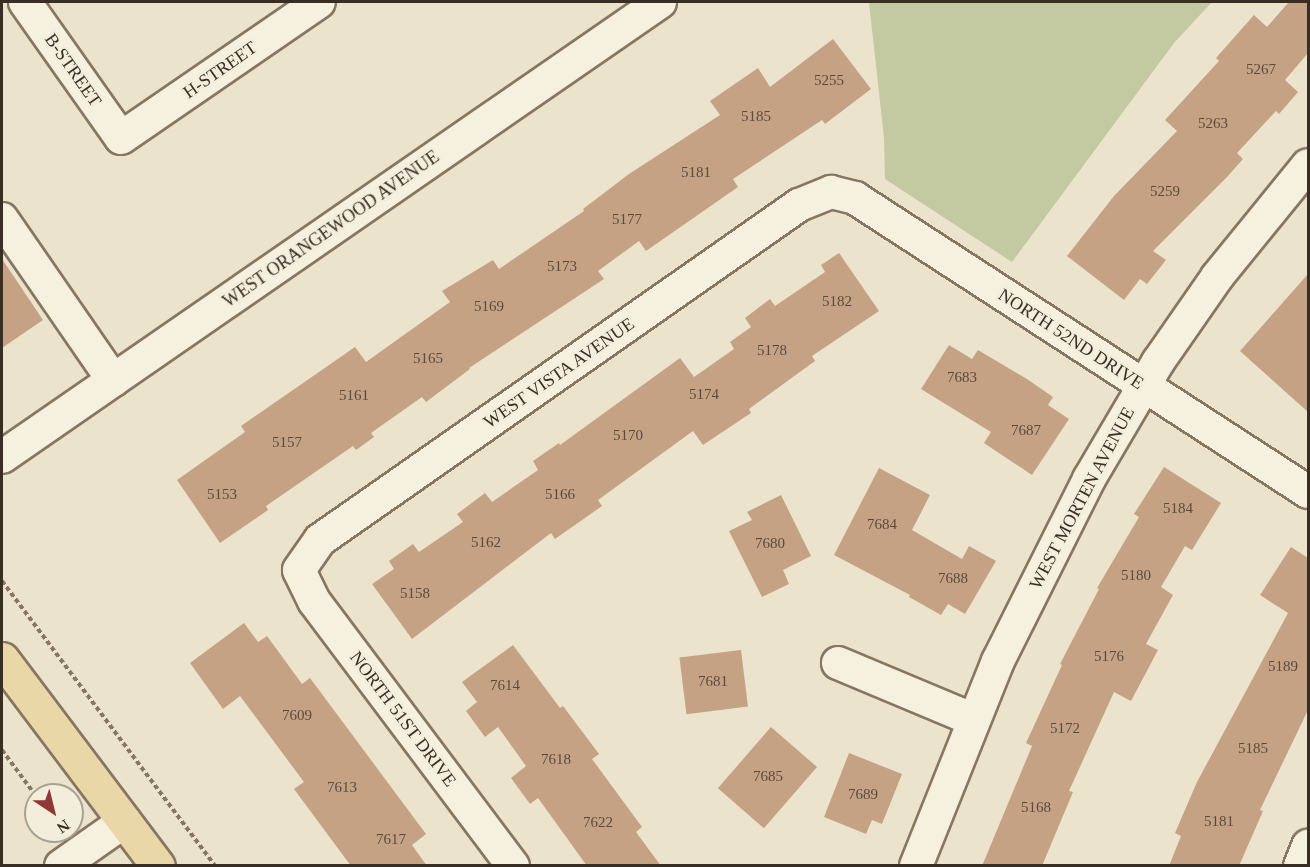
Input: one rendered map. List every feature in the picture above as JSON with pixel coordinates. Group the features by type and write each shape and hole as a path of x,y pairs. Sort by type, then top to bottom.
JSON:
{"main road":[{"path":"2,659 158,866"}],"street":[{"name":"B-STREET","path":"25,2 121,138"},
{"name":"H-STREET","path":"121,138 319,2"},
{"name":"WEST ORANGEWOOD AVENUE","path":"2,457 660,2"},
{"name":"WEST MORTEN AVENUE","path":"916,866 998,661 1089,479 1143,387 1217,277 1308,165"},
{"name":"NORTH 52ND DRIVE","path":"831,192 855,198 1308,492"},
{"name":"WEST VISTA AVENUE","path":"299,570 320,540 799,205 831,192"},
{"path":"2,219 112,380"},
{"name":"NORTH 51ST DRIVE","path":"299,570 314,601 513,866"},
{"path":"838,663 974,720"},
{"path":"61,866 124,821"},
{"path":"1300,866 1308,846"}],"path":[{"path":"2,581 215,866"},
{"path":"2,750 26,783"}],"green space":[{"path":"869,2 1212,2 1174,43 1012,262 885,179 884,138"}],"building":[{"path":"1289,2 1308,2 1308,53 1285,80 1298,92 1279,114 1276,111 1237,153 1243,159 1227,177 1153,251 1166,260 1147,284 1140,279 1124,300 1067,256 1114,196 1177,131 1165,120 1219,61 1216,58 1254,15 1267,27"},
{"path":"833,39 871,89 825,124 822,120 733,179 738,187 646,251 639,241 598,271 604,279 469,368 426,402 422,397 371,433 374,437 356,450 353,446 266,506 268,510 220,543 177,480 245,432 241,426 355,347 366,362 450,302 442,291 493,260 499,269 584,211 583,209 629,174 720,115 710,101 758,68 770,87"},
{"path":"839,253 879,311 812,356 815,361 749,409 751,413 703,445 693,431 598,500 602,506 555,539 551,533 412,639 372,584 394,569 389,561 413,544 419,552 463,522 457,514 485,493 492,502 538,470 533,461 559,443 560,445 680,358 694,377 734,349 730,342 751,327 745,318 770,299 775,306 825,272 821,265"},
{"path":"2,259 43,320 2,348"},
{"path":"1308,274 1308,412 1240,351"},
{"path":"949,345 972,359 978,350 1027,379 1053,397 1048,405 1069,419 1032,475 984,443 991,432 921,389"},
{"path":"1164,467 1221,503 1192,550 1185,546 1161,587 1173,595 1146,644 1158,650 1131,701 1114,692 1069,791 1073,792 1042,866 982,866 1032,746 1026,743 1062,665 1060,664 1099,589 1097,588 1139,517 1134,514"},
{"path":"879,468 930,495 912,530 962,559 969,546 996,561 965,614 948,604 941,615 909,597 910,595 834,555"},
{"path":"781,495 811,556 783,570 789,584 762,597 729,531 752,520 747,512"},
{"path":"1291,547 1308,558 1308,710 1260,810 1263,811 1239,866 1169,866 1181,836 1175,833 1197,782 1288,613 1260,595"},
{"path":"244,623 258,642 267,636 302,684 310,678 426,834 412,845 427,866 351,866 294,789 304,782 240,696 223,709 190,663"},
{"path":"513,645 560,708 563,706 599,754 592,759 642,827 636,832 661,866 587,866 538,798 530,804 511,778 526,766 498,727 485,737 466,711 477,702 462,682"},
{"path":"741,650 748,707 686,714 679,658"},
{"path":"771,727 817,767 764,828 718,788"},
{"path":"849,753 902,774 882,824 872,820 866,834 824,817"}]}
